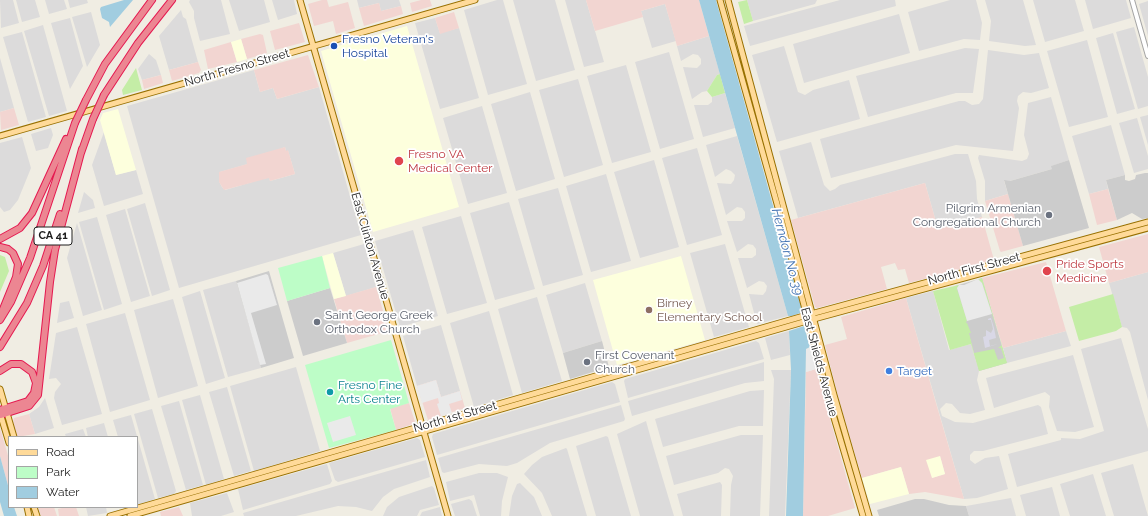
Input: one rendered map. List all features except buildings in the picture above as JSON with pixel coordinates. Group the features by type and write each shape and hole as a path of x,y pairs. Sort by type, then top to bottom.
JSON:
{"highway":[{"name":"CA 41","path":"0,320 11,302 28,264 75,123 109,58 152,0"},
{"name":"CA 41","path":"0,347 27,303 43,266 82,149 93,119 104,96 138,43 172,0"},
{"path":"0,240 20,228 32,213 64,143 75,123"},
{"path":"3,412 29,406 38,395 50,282 55,250 82,149"},
{"path":"0,247 8,249 14,253 18,264 16,277 0,315"},
{"path":"2,369 15,364 25,366 32,372 36,383 34,393 28,401 3,412"}],"main road":[{"name":"East Clinton Avenue","path":"300,0 448,516"},
{"name":"North Fresno Street","path":"0,136 475,0"},
{"name":"East Shields Avenue","path":"720,0 807,315 830,406 863,516"},
{"name":"East Shields Avenue","path":"728,0 834,395 869,516"},
{"name":"North First Street","path":"800,317 1148,222"},
{"name":"North First Street","path":"801,323 1148,228"},
{"path":"878,302 881,298 895,294 898,290"},
{"name":"North 1st Street","path":"138,508 800,317"},
{"name":"North 1st Street","path":"130,516 801,323"},
{"path":"724,345 752,334 754,330"},
{"path":"0,389 8,438"},
{"path":"3,412 14,436"},
{"path":"471,412 480,416"},
{"name":"North 1st Street","path":"110,516 138,508"}],"street":[{"path":"1132,0 1148,56"}],"shaded area":[{"path":"0,0 13,0 19,23 1,28"},
{"path":"16,0 35,0 40,17 22,22"},
{"path":"45,0 64,0 67,9 49,14"},
{"path":"68,0 87,0 88,3 70,8"},
{"path":"190,0 221,0 230,34 200,41 194,18 194,11 189,2"},
{"path":"229,0 264,0 270,22 239,31"},
{"path":"272,0 294,0 297,14 278,20"},
{"path":"327,0 329,7 348,2 355,28 336,34 333,21 314,26 308,4"},
{"path":"357,0 399,0 401,6 381,11 379,3 359,8"},
{"path":"421,0 430,0 432,6 412,12 410,3"},
{"path":"497,0 503,0 527,84 488,95 464,10"},
{"path":"513,0 555,0 575,70 536,81"},
{"path":"565,0 586,0 604,62 584,67"},
{"path":"586,0 699,0 709,36 677,46 665,4 641,11 643,17 595,31"},
{"path":"747,0 817,0 815,4 753,21"},
{"path":"840,0 895,0 896,6 750,46 744,26"},
{"path":"950,0 976,0 982,23 980,40 964,39 919,51 908,12"},
{"path":"985,0 1023,0 1036,45 1025,46 989,41 991,21"},
{"path":"1033,0 1075,0 1084,31 1045,42"},
{"path":"1085,0 1126,0 1131,18 1093,29"},
{"path":"1148,1 1148,36 1139,4"},
{"path":"379,3 381,11 401,6 403,14 364,26 359,8"},
{"path":"665,4 676,41 652,48 641,11"},
{"path":"181,10 183,17 186,19 198,62 169,70 159,36"},
{"path":"91,12 100,45 87,67 72,17"},
{"path":"454,12 459,28 440,34 435,18"},
{"path":"899,14 910,53 804,83 793,44"},
{"path":"70,18 83,66 70,89 51,23"},
{"path":"435,18 440,33 459,28 479,98 440,109 415,23"},
{"path":"299,23 305,42 275,50 270,31"},
{"path":"43,25 67,111 49,116 24,31"},
{"name":"Fresno VA Medical Center","path":"407,26 459,207 373,232 321,51"},
{"path":"1134,27 1148,77 1148,106 1138,109 1116,32"},
{"path":"22,32 46,117 28,122 3,37"},
{"path":"1113,33 1135,109 1117,114 1096,38"},
{"path":"260,34 263,35 267,53 247,59 241,39"},
{"path":"709,36 720,74 717,75 707,91 702,92 692,99 683,67 697,68 701,64 701,59 698,55 693,54 681,61 677,46"},
{"path":"241,39 247,59 237,62 231,42"},
{"path":"1087,40 1108,117 1069,127 1047,51"},
{"path":"231,42 237,62 208,69 204,50"},
{"path":"784,46 798,92 805,95 813,90 849,80 860,119 777,142 752,55"},
{"path":"965,48 979,49 973,93 956,93 868,117 856,76"},
{"path":"988,50 1024,55 1039,53 1049,88 1031,93 1023,92 1018,96 1017,101 1019,108 1013,151 956,145 831,178 820,139 959,101 965,101 972,105 979,104 983,99"},
{"path":"669,52 694,139 660,149 635,62"},
{"path":"149,54 156,60 161,75 142,80 138,69"},
{"path":"308,55 319,87 277,99 273,88 260,92 254,70"},
{"path":"0,58 14,108 0,112"},
{"path":"198,62 201,70 199,73 172,81 169,70"},
{"path":"626,65 651,152 612,163 587,76"},
{"path":"254,70 260,92 273,88 277,99 319,87 361,235 179,288 127,106","holes":["285,147 286,151 288,151 295,174 270,181 269,177 225,190 222,187 219,181 220,172 248,164"]},
{"path":"161,75 163,83 144,89 142,80"},
{"path":"578,79 603,165 564,177 539,90"},
{"path":"530,92 555,179 516,191 491,104"},
{"path":"725,93 735,128 703,137 694,105 708,105 712,102 712,97"},
{"path":"1051,97 1069,160 1052,166 1052,169 1010,181 1004,181 1008,194 985,201 985,181 978,158 979,155 1022,161 1027,159 1029,154 1024,135 1028,103"},
{"path":"482,106 507,193 468,204 443,118"},
{"path":"14,108 19,125 1,130 0,112"},
{"path":"118,109 136,170 116,175 100,120 103,113"},
{"path":"1148,115 1148,145 1140,117"},
{"path":"1137,118 1148,156 1148,169 1134,173 1119,123"},
{"path":"1111,125 1125,175 1106,180 1108,189 1089,194 1072,136"},
{"path":"51,128 53,135 48,148 36,151 31,134"},
{"path":"104,132 116,175 136,170 143,194 104,206 92,165"},
{"path":"737,136 788,316 757,324 749,294 763,295 767,286 764,282 759,281 747,288 738,258 752,258 756,255 756,249 753,245 748,244 737,252 727,221 742,221 745,218 745,212 742,208 737,207 726,215 717,183 731,184 735,175 726,169 715,177 706,145"},
{"path":"22,137 31,168 18,200 10,210 4,212 0,207 0,143"},
{"path":"811,142 824,185 830,191 840,185 955,154 968,154 976,181 977,199 982,217 938,229 925,183 798,218 779,151"},
{"path":"285,147 286,151 288,150 295,174 270,181 269,178 224,190 219,182 219,172 247,164 246,158"},
{"path":"697,148 722,235 687,245 662,158"},
{"path":"654,160 679,247 640,258 614,172"},
{"path":"1069,160 1089,228 1023,246 1004,180 1010,181 1052,169 1051,166"},
{"path":"1148,173 1148,218 1142,219 1132,213 1117,220 1106,180 1125,175 1125,180 1129,181 1135,179 1136,175"},
{"path":"606,174 631,261 591,272 566,186"},
{"path":"925,183 938,229 982,217 994,260 909,283 905,269 898,270 895,263 881,267 887,289 817,308 815,307 791,220"},
{"path":"558,188 583,275 543,286 518,199"},
{"path":"1108,189 1117,220 1097,225 1089,194"},
{"path":"84,192 93,200 95,208 78,213"},
{"path":"1008,194 1023,246 1001,252 985,201"},
{"path":"509,202 535,289 495,300 470,213"},
{"path":"145,203 170,290 152,296 127,209"},
{"path":"125,209 150,296 131,302 106,215"},
{"path":"461,216 487,303 447,314 422,227"},
{"path":"97,217 122,304 104,310 79,222"},
{"path":"77,223 102,310 83,316 67,258"},
{"path":"413,230 438,316 400,327 375,241"},
{"path":"1148,234 1148,272 1109,283 1099,247"},
{"path":"364,244 376,287 346,296 333,253"},
{"path":"725,244 749,327 714,337 690,253"},
{"path":"333,253 346,296 334,299 322,256"},
{"name":"Birney Elementary School","path":"681,256 705,340 617,365 593,280"},
{"path":"1046,262 1066,331 1003,348 982,278"},
{"path":"269,271 294,358 261,368 236,281"},
{"path":"1148,272 1148,400 1130,332 1127,328 1122,327 1109,283"},
{"path":"266,274 268,275 277,305 251,313 266,364 260,365 237,283"},
{"path":"982,278 1007,363 979,371 955,286"},
{"path":"978,279 982,283 992,314 967,321 957,288 959,285 964,285"},
{"path":"236,281 261,368 228,377 203,290"},
{"path":"585,283 602,341 563,353 546,295"},
{"path":"376,287 389,331 347,343 334,299"},
{"name":"Saint George Greek Orthodox Church","path":"330,288 347,343 303,356 287,301"},
{"path":"200,291 225,378 206,384 182,297"},
{"path":"933,291 949,350 971,344 979,371 977,380 985,410 970,414 960,413 952,404 946,403 940,409 942,416 955,422 973,423 1038,405 1041,407 1048,434 983,451 974,451 970,455 970,460 975,464 985,458 999,456 1008,489 977,498 964,499 906,298"},
{"path":"537,297 562,381 522,393 498,309"},
{"path":"906,298 964,499 925,492 909,494 901,467 862,478 840,404 825,345 847,339 841,317","holes":["940,456 945,474 932,478"]},
{"path":"173,299 198,386 158,398 134,310"},
{"path":"69,301 74,318 57,323 60,303"},
{"path":"489,311 513,395 474,407 450,323"},
{"path":"125,313 150,400 110,412 86,324"},
{"path":"991,318 994,328 996,338 989,340 990,346 998,344 985,348 983,337 986,336 986,330 991,333 993,329 991,320 988,320"},
{"path":"441,325 460,391 441,397 436,380 417,386 403,336"},
{"path":"77,327 102,414 62,425 54,398 55,392 61,384 56,378 49,379 56,333"},
{"path":"789,331 790,355 771,360 765,338"},
{"path":"1066,331 1071,346 1007,363 1003,348"},
{"path":"1121,338 1148,429 1148,451 1017,487 1008,454 1061,440 1061,438 1080,439 1104,431 1081,349"},
{"name":"First Covenant Church","path":"602,341 609,367 570,379 563,353"},
{"path":"756,341 759,343 764,359 628,398 624,381 625,379"},
{"path":"810,347 816,369 806,372 806,349"},
{"path":"1073,355 1094,427 1075,432 1057,431 1049,407 1050,396 1045,392 994,408 986,378"},
{"path":"764,362 764,381 745,383 632,416 628,401"},
{"path":"296,367 320,451 254,471 230,386"},
{"path":"816,369 855,508 828,516 803,516 806,372"},
{"path":"771,370 791,370 785,516 769,516 774,379"},
{"path":"436,380 441,397 460,391 465,408 428,420 417,386"},
{"path":"436,380 441,397 460,391 462,400 449,404 452,413 441,416 437,404 439,403 438,398 422,403 417,386"},
{"path":"612,382 615,384 620,402 437,455 432,437 433,434"},
{"path":"227,387 251,471 234,476 209,392"},
{"path":"764,390 763,426 739,426 663,447 655,419 750,391"},
{"path":"200,395 224,479 206,485 182,400"},
{"path":"45,398 54,428 35,434 29,414 39,407"},
{"path":"179,401 203,485 186,490 161,406"},
{"path":"409,403 415,422 396,430 390,408"},
{"path":"621,405 625,419 624,421 550,443 517,463 507,466 479,464 444,473 442,472 438,458"},
{"path":"152,409 176,491 174,494 158,498 134,414"},
{"path":"29,414 35,434 17,436 13,422 14,418"},
{"path":"131,415 137,436 118,436 113,420"},
{"path":"350,416 356,435 333,442 327,423"},
{"path":"646,421 674,516 640,516 617,434"},
{"path":"104,423 108,436 88,436 86,428"},
{"path":"0,428 8,456 8,485 0,456"},
{"path":"83,429 86,436 66,436 65,434"},
{"path":"741,435 763,435 760,516 730,516 731,485 733,476 729,469 725,468 718,473 674,485 666,456"},
{"path":"606,436 608,437 631,516 596,516 576,446"},
{"path":"417,438 420,440 425,457 338,482 335,480 329,463"},
{"path":"138,440 155,499 138,505"},
{"path":"566,448 587,516 552,516 542,493 524,474 542,457"},
{"path":"940,456 945,474 932,478 926,460"},
{"path":"426,460 430,477 394,489 383,497 372,511 356,507 338,506 296,516 244,516 243,513"},
{"path":"327,464 332,481 330,484 243,510 238,489"},
{"path":"1133,464 1148,516 1114,516 1101,473"},
{"path":"901,467 909,494 870,504 862,478"},
{"path":"479,473 497,473 508,477 502,501 501,516 480,516 474,495 450,501 446,482"},
{"path":"1093,474 1106,516 1070,516 1060,484"},
{"path":"720,482 722,485 721,516 683,516 677,494"},
{"path":"520,483 534,497 542,516 509,516 512,496 517,484"},
{"path":"432,486 439,505 420,510 417,516 383,516 387,507 399,497"},
{"path":"1052,487 1060,516 1026,516 1020,495"},
{"path":"227,493 234,512 221,516 192,516 190,503"},
{"path":"1011,498 1016,516 969,516 966,506"},
{"path":"469,499 472,501 477,516 455,516 451,504"},
{"path":"915,499 924,499 949,505 966,506 969,516 879,516 877,510"},
{"path":"179,507 183,516 161,516 160,512"},
{"path":"440,507 442,516 420,516 422,512"},
{"path":"38,508 54,508 57,516 41,516"},
{"path":"76,508 79,516 59,516 58,509"},
{"path":"86,508 106,508 107,513 88,516"}],"green space":[{"path":"747,0 753,21 744,24 738,2"},
{"path":"136,68 142,90 123,95 122,90"},
{"path":"720,74 725,93 712,97 707,91 717,75"},
{"path":"0,255 5,257 9,271 0,292"},
{"path":"322,256 330,288 287,301 278,268"},
{"path":"982,278 999,335 982,283 978,280"},
{"path":"959,285 957,289 967,320 966,323 971,333 969,333 974,353 994,349 998,360 1004,358 1001,348 998,348 1002,345 1007,363 979,371 971,344 950,350 933,291"},
{"path":"1113,294 1122,327 1116,331 1079,341 1069,307"},
{"path":"391,340 409,403 390,409 396,430 329,448 305,365"}],"water":[{"path":"124,0 133,0 110,27 109,22 102,18 101,7"},
{"path":"699,0 716,0 802,310 800,313 792,316 788,316"},
{"path":"804,326 810,347 806,349 803,516 786,516 791,370 789,331"},
{"path":"0,456 8,485 8,508 14,508 17,516 4,516 0,502"}],"place":[{"name":"Fresno Veteran's Hospital","path":"334,46"},
{"name":"Fresno VA Medical Center","path":"399,161"},
{"name":"Pilgrim Armenian Congregational Church","path":"1049,215"},
{"name":"Pride Sports Medicine","path":"1047,271"},
{"name":"Birney Elementary School","path":"649,310"},
{"name":"Saint George Greek Orthodox Church","path":"317,322"},
{"name":"First Covenant Church","path":"587,362"},
{"name":"Target","path":"889,371"},
{"name":"Fresno Fine Arts Center","path":"330,392"}],"water label":[{"name":"Herndon No. 39","path":"787,252"}]}
